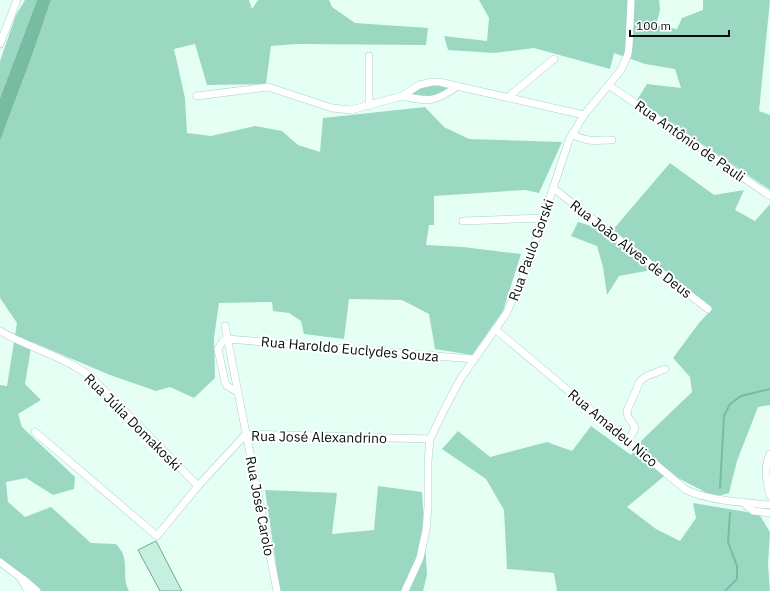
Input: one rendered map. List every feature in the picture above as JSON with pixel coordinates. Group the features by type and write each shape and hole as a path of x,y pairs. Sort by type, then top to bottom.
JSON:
{"street":[{"path":"0,44 17,0"},
{"name":"Rua Paulo Gorski","path":"405,591 420,558 426,530 430,439 446,406 473,359 506,314 519,286 566,146 572,134 584,115 610,86 621,70 628,54 631,0"},
{"path":"0,20 8,23"},
{"path":"369,56 370,106"},
{"path":"507,98 554,59"},
{"path":"197,96 268,87 321,105 342,110 351,110 402,96 414,88 426,83 439,82 584,115"},
{"path":"402,96 420,100 434,100 458,86"},
{"name":"Rua Antônio de Pauli","path":"610,86 770,196"},
{"path":"572,134 580,139 612,140"},
{"name":"Rua João Alves de Deus","path":"553,188 708,309"},
{"path":"463,221 543,218"},
{"name":"Rua José Carolo","path":"225,326 277,591"},
{"name":"Rua Amadeu Nico","path":"496,328 690,492 743,502 770,504"},
{"name":"Rua Júlia Domakoski","path":"0,331 71,364 85,373 101,386 198,486"},
{"path":"227,339 223,341 218,349 225,382 228,386 238,392"},
{"name":"Rua Haroldo Euclydes Souza","path":"227,339 473,359"},
{"path":"627,440 634,431 635,427 626,411 640,381 647,376 665,369"},
{"name":"Rua José Alexandrino","path":"35,432 157,536 198,486 246,434 430,439"},
{"path":"770,454 767,459 766,473 770,496"},
{"name":"Rua Amadeu Nico","path":"743,502 753,511 770,513"},
{"path":"0,562 37,591"},
{"path":"20,577 28,591"}],"shaded area":[{"path":"25,0 37,0 0,98 0,61 16,15"},
{"path":"37,0 51,0 0,141 0,98"},
{"path":"51,0 249,0 252,9 258,0 329,0 332,7 355,23 428,28 426,45 296,44 271,46 266,84 207,85 195,44 174,49 185,98 187,133 211,136 255,126 282,131 298,145 320,152 323,118 425,107 444,127 469,139 562,142 539,193 525,190 434,196 434,225 429,225 426,245 463,247 521,254 503,311 472,355 435,349 429,314 402,300 349,299 344,339 304,334 301,321 289,313 273,311 272,302 219,303 214,338 215,378 194,398 170,387 156,391 110,375 32,342 25,384 41,400 18,414 22,427 75,477 74,489 53,495 26,478 6,482 8,502 25,517 51,507 91,543 116,544 124,556 125,579 129,591 39,591 0,558 0,385 7,386 17,323 0,298 0,141"},
{"path":"479,0 659,0 660,10 656,25 677,29 682,18 703,10 703,0 770,0 759,111 770,115 770,190 637,100 647,84 681,88 675,69 645,64 614,53 610,69 534,48 494,53 448,50 444,36 487,41 489,18"},
{"path":"430,84 451,87 441,94 431,97 408,95 416,89"},
{"path":"670,163 714,195 744,190 735,210 755,221 770,204 770,405 758,407 737,461 729,493 715,497 668,473 627,507 656,529 680,541 696,518 693,503 759,514 770,532 768,564 770,591 557,591 554,573 507,569 504,510 486,479 442,449 458,431 490,457 547,442 572,451 591,426 631,455 642,440 692,392 690,377 673,358 699,323 712,309 662,268 619,276 607,295 603,267 597,246 571,236 578,222 611,232"},
{"path":"378,486 422,492 427,575 423,591 280,591 265,490 337,493 332,534 374,530"}],"building":[{"path":"156,541 182,591 160,591 138,550"}],"waterway":[{"path":"720,488 724,416 730,404 741,396 770,389"},
{"path":"725,591 737,579 737,566 728,542 730,513"}]}
